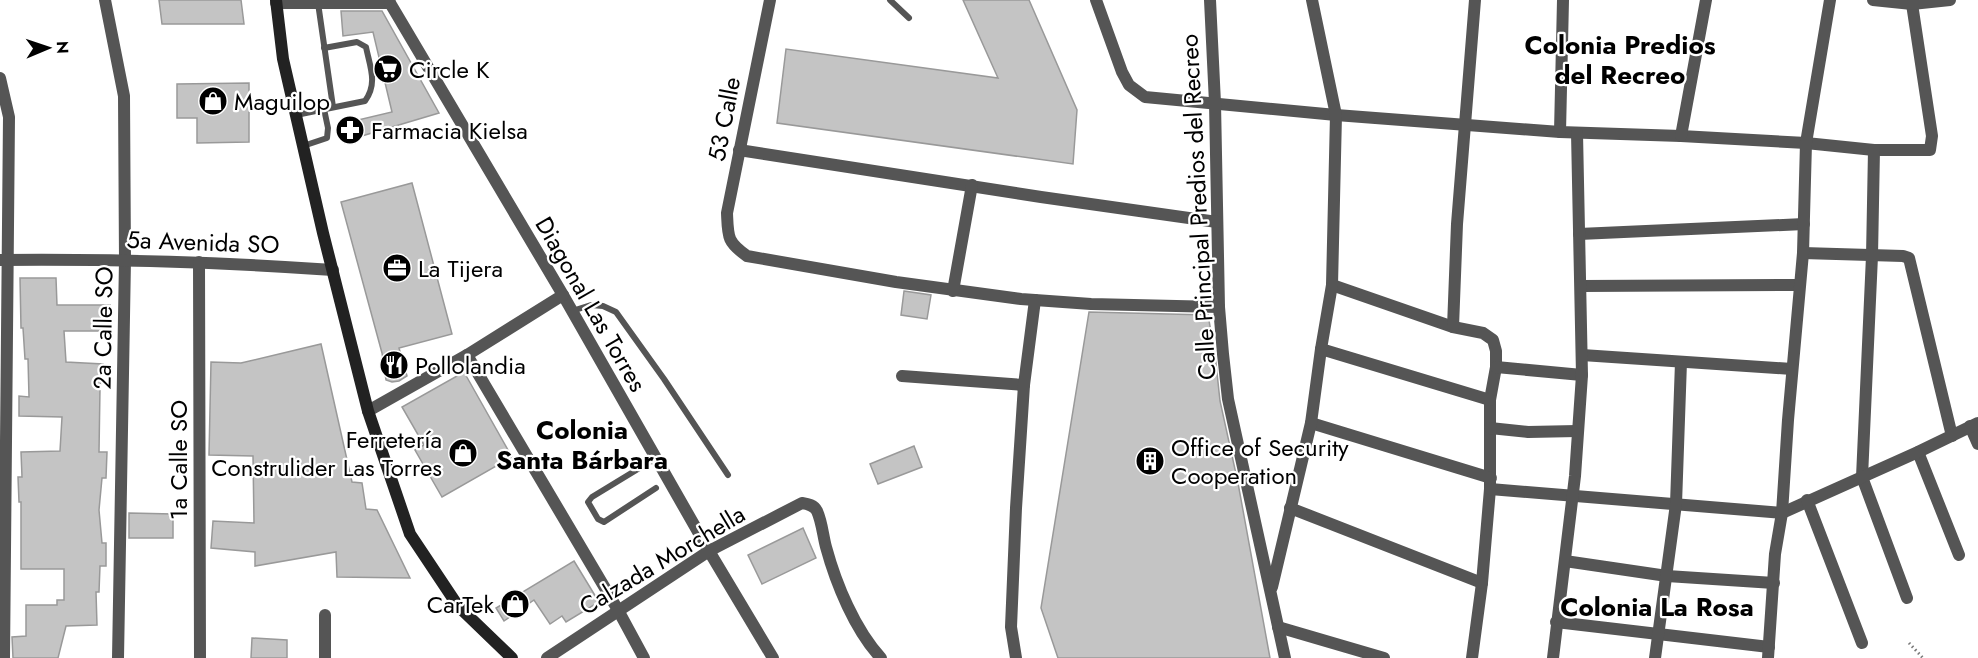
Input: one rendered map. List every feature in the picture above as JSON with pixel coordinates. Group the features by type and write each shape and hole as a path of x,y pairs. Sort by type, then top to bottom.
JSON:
{"main road":[{"path":"276,1 283,59 295,115 368,411 410,534 458,606 512,658"}],"street":[{"name":"2a Calle SO","path":"105,0 124,96 125,260 118,658"},
{"path":"1096,0 1122,72 1130,85 1145,97 1335,115 1560,132 1806,143 1874,150 1930,150 1932,135 1912,4"},
{"name":"Calle Principal Predios del Recreo","path":"1210,0 1215,103 1219,307 1228,399 1286,658"},
{"path":"1271,591 1311,423 1332,285 1335,115 1312,0"},
{"path":"1453,327 1457,224 1475,0"},
{"path":"1560,132 1563,0"},
{"path":"1681,136 1706,0"},
{"path":"1556,622 1658,634 1769,652 1775,554 1782,513 1803,253 1806,143 1830,0"},
{"path":"1873,0 1912,4 1950,0"},
{"path":"276,1 390,2"},
{"name":"53 Calle","path":"767,1 727,213 728,232 732,246 747,256 953,291"},
{"name":"Diagonal Las Torres","path":"390,2 773,658"},
{"path":"0,78 9,117 4,260 4,658"},
{"path":"1553,658 1575,476 1582,375 1577,133"},
{"path":"739,150 1217,222"},
{"path":"1874,150 1872,255 1862,477 1907,598"},
{"path":"972,185 953,291 1091,304 1219,307"},
{"path":"1579,234 1804,224"},
{"path":"1803,253 1909,258 1952,436"},
{"name":"5a Avenida SO","path":"4,260 199,262 333,270"},
{"name":"1a Calle SO","path":"199,262 200,658"},
{"path":"1332,285 1453,327 1483,333 1492,340 1496,351 1496,367 1490,400 1490,484 1482,583 1472,658"},
{"path":"1581,285 1799,285"},
{"path":"368,411 467,355 563,295"},
{"path":"1016,658 1011,627 1016,508 1024,385 1035,300"},
{"path":"1321,349 1490,400"},
{"path":"467,355 644,658"},
{"path":"1582,355 1792,369"},
{"path":"1655,658 1676,504 1681,362"},
{"path":"1496,367 1582,375"},
{"path":"902,376 1024,385"},
{"path":"1311,423 1490,484 1572,494 1782,513 1974,425 1978,444"},
{"path":"1490,428 1528,432 1577,431"},
{"path":"1918,452 1959,555"},
{"path":"1807,500 1863,643"},
{"name":"Calzada Morchella","path":"547,658 709,551 802,503 810,504 817,510 826,548 851,614 881,658"},
{"path":"1290,508 1482,583"},
{"path":"1565,561 1667,576 1774,583"},
{"path":"325,615 325,658"},
{"path":"1278,627 1384,658"}],"lane":[{"path":"890,0 909,18"},
{"path":"318,3 333,107"},
{"path":"295,115 365,101 370,94 374,83 366,47 357,42 324,48"},
{"path":"303,146 327,138 328,128 324,110"},
{"path":"572,311 591,305 603,306 616,312 728,475"},
{"path":"656,458 592,497 588,502 598,519 604,522 656,488"}],"path":[{"path":"1909,643 1923,658"}],"building":[{"path":"159,0 241,0 244,24 162,24"},
{"path":"963,0 1029,0 1077,110 1073,164 777,123 786,49 998,78"},
{"path":"341,11 382,11 439,113 345,141 341,124 392,112 373,32 343,36"},
{"name":"Maguilop","path":"249,83 249,142 197,143 197,118 177,118 177,84"},
{"name":"La Tijera","path":"412,183 452,334 399,348 407,376 392,382 386,380 382,353 341,202"},
{"path":"20,278 56,278 57,305 110,305 110,331 64,331 66,362 103,364 100,388 99,452 107,452 106,478 102,478 99,510 102,543 106,543 106,566 100,566 99,592 96,592 97,625 66,626 58,658 13,658 12,637 26,636 26,605 57,605 57,600 64,600 64,569 21,569 21,502 19,502 18,477 22,477 21,452 60,451 62,417 19,416 19,396 29,397 28,359 25,359 23,328 21,328"},
{"path":"904,291 931,295 927,319 901,315"},
{"name":"Office of Security Cooperation","path":"1089,312 1208,315 1220,401 1238,483 1270,658 1058,658 1041,608"},
{"path":"321,344 352,482 362,483 366,509 377,510 410,578 337,577 336,552 255,566 255,552 211,548 213,521 254,523 253,456 209,455 211,362 241,363"},
{"path":"464,372 512,457 442,497 415,450 424,445 402,407"},
{"path":"914,446 922,467 878,484 870,464"},
{"path":"129,513 173,514 173,538 129,538"},
{"path":"803,528 816,558 762,584 748,555"},
{"path":"574,561 599,602 566,622 562,616 550,624 534,600 504,621 496,608"},
{"path":"252,638 287,640 287,658 251,658"}],"place":[{"name":"Circle K","path":"388,69"},
{"name":"Maguilop","path":"213,101"},
{"name":"Farmacia Kielsa","path":"350,130"},
{"name":"La Tijera","path":"397,268"},
{"name":"Pollolandia","path":"394,365"},
{"name":"Ferretería Construlider Las Torres","path":"463,453"},
{"name":"Office of Security Cooperation","path":"1150,461"},
{"name":"CarTek","path":"515,604"}],"district":[{"name":"Colonia Predios del Recreo","path":"1620,60"},
{"name":"Colonia Santa Bárbara","path":"582,445"},
{"name":"Colonia La Rosa","path":"1657,607"}]}
